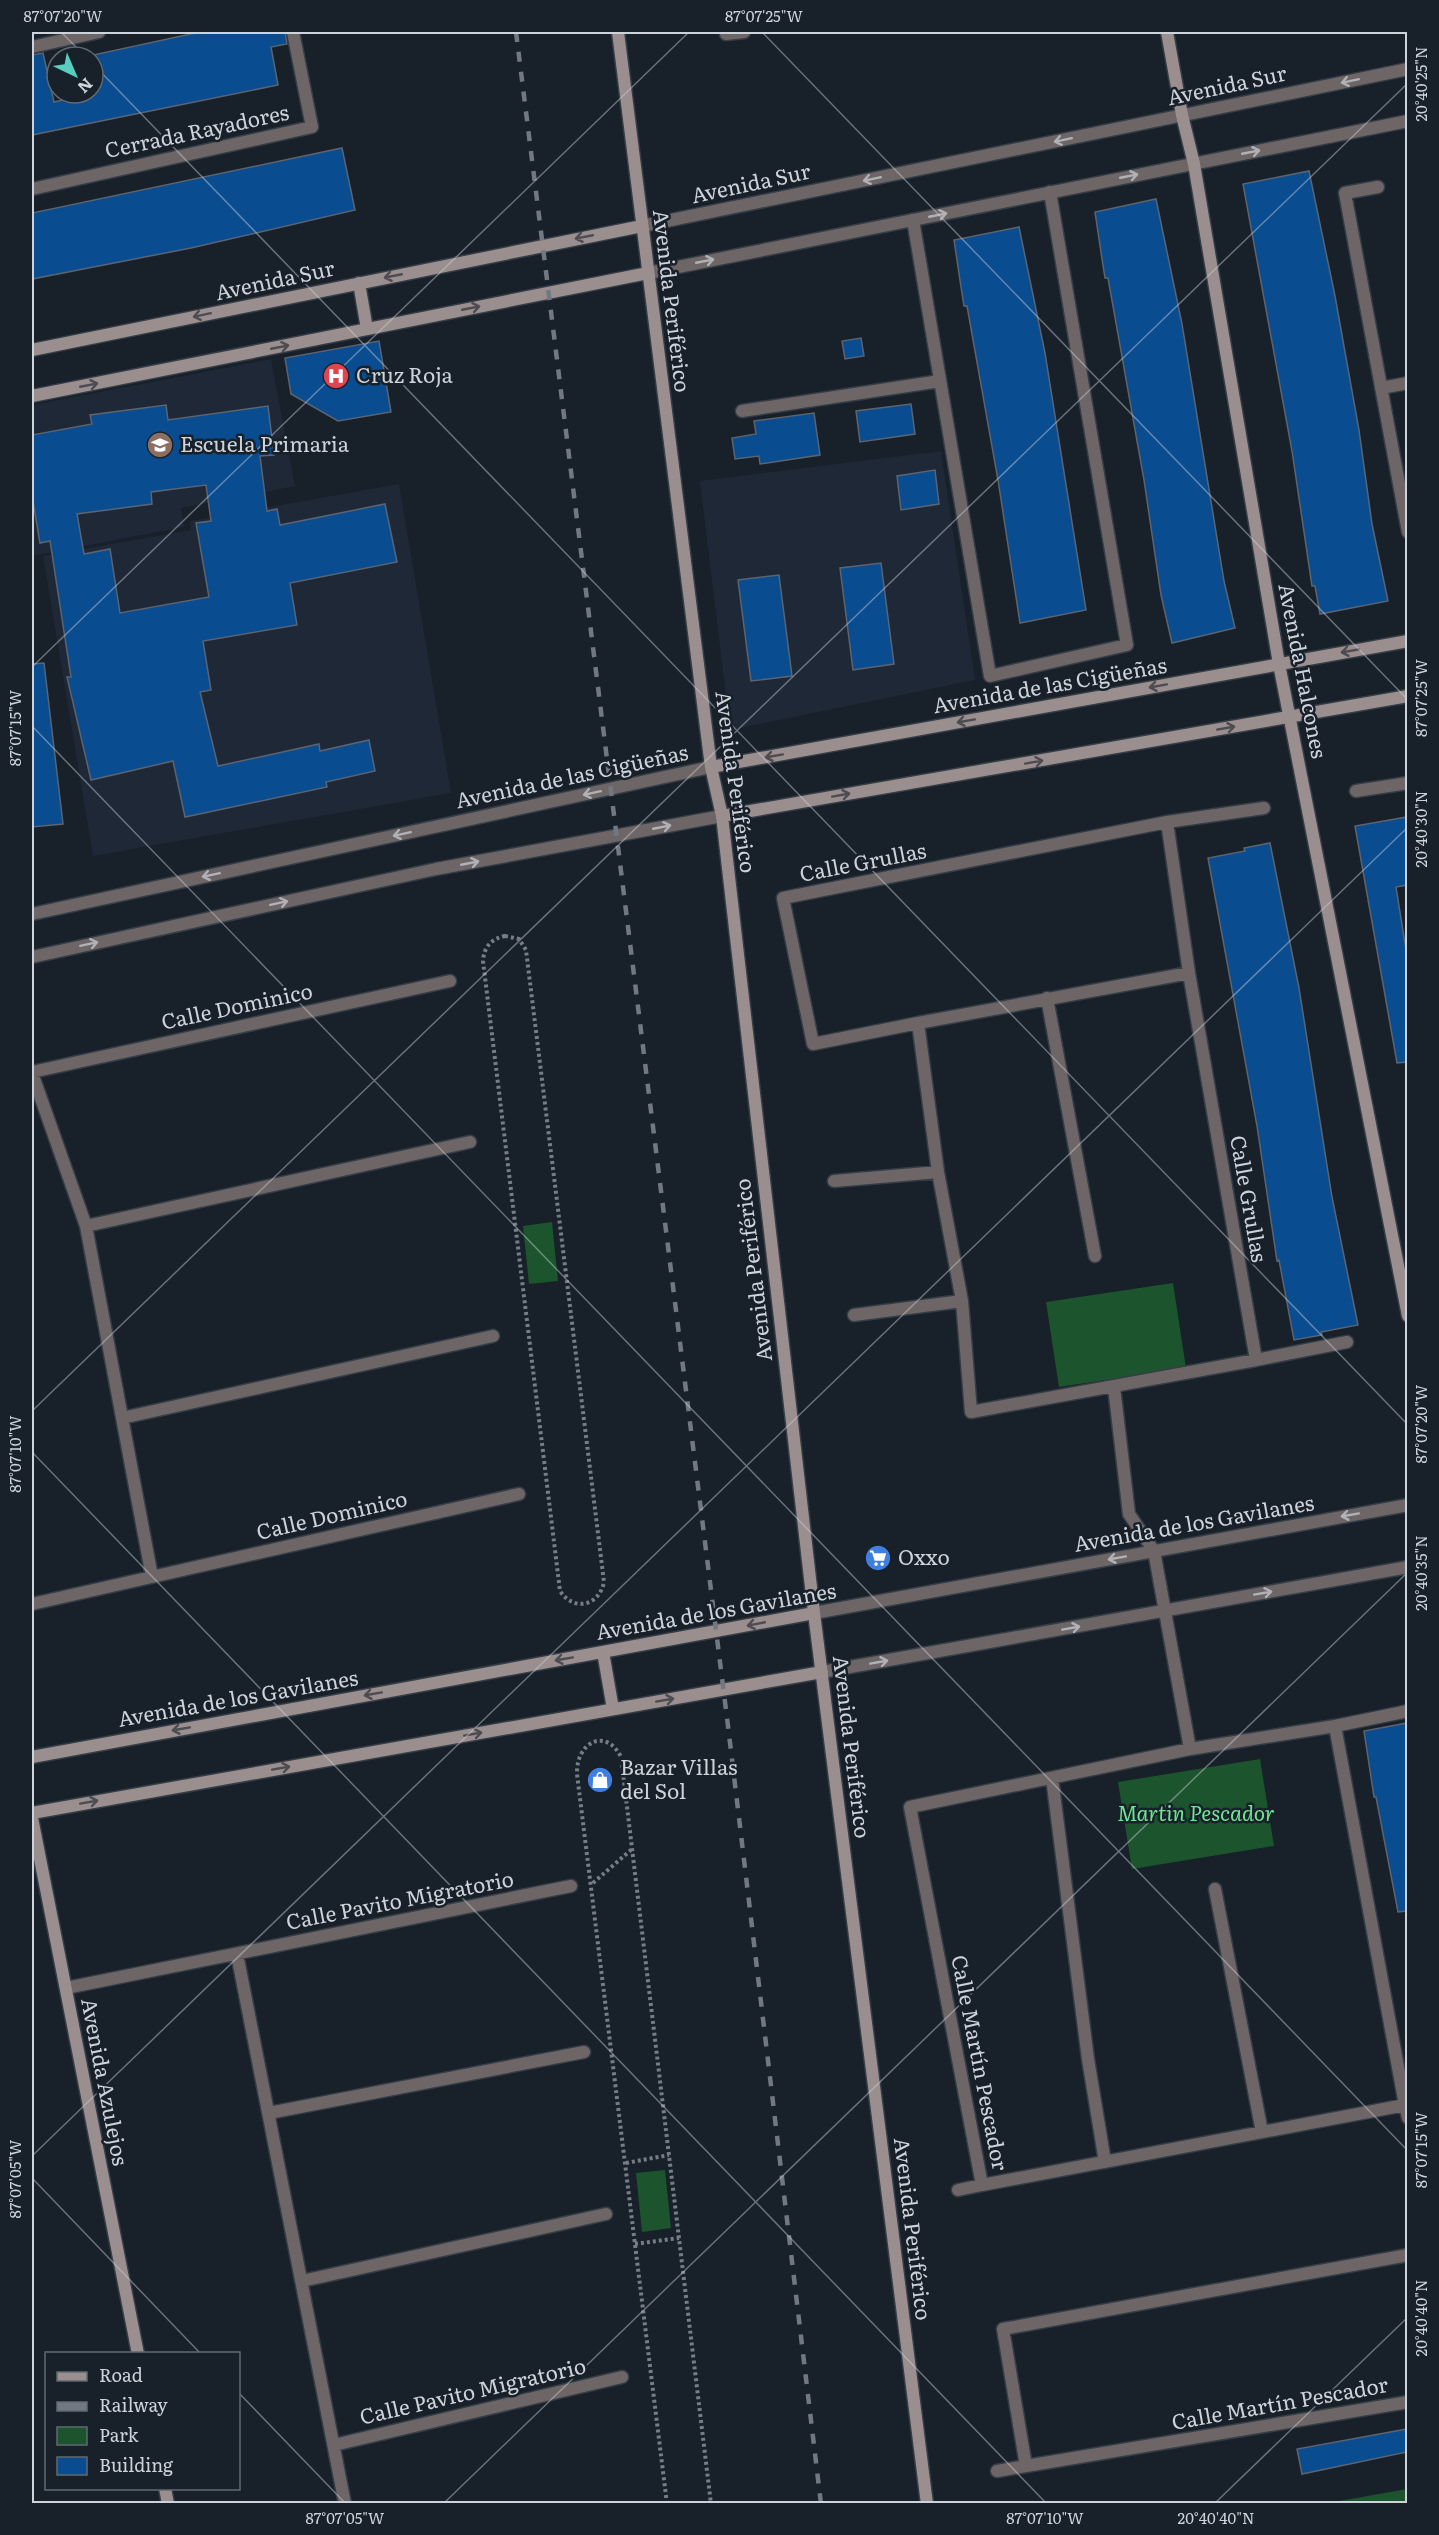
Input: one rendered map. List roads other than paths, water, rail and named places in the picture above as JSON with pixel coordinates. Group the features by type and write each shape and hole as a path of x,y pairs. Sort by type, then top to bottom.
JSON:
{"main road":[{"name":"Avenida Periférico","path":"618,32 711,767 722,816 814,1613 927,2504"},
{"name":"Avenida Halcones","path":"1167,32 1182,115 1194,164 1279,664 1407,1316"},
{"name":"Avenida Sur","path":"32,350 642,226"},
{"path":"32,396 648,273"},
{"path":"359,283 367,329"},
{"name":"Avenida de las Cigüeñas","path":"711,767 1407,641"},
{"path":"722,816 1407,696"},
{"name":"Avenida de los Gavilanes","path":"32,1756 814,1613"},
{"path":"603,1652 613,1709"},
{"path":"32,1813 822,1672"},
{"name":"Avenida Azulejos","path":"32,1818 138,2352"}],"street":[{"path":"32,47 99,32"},
{"name":"Cerrada Rayadores","path":"32,189 312,127 293,32"},
{"path":"726,32 726,34 744,32"},
{"name":"Avenida Sur","path":"642,226 1407,69"},
{"path":"648,273 1407,121"},
{"path":"1378,187 1345,193 1407,531"},
{"path":"913,220 990,676 1127,645 1050,192"},
{"path":"742,411 940,381"},
{"path":"1381,388 1407,384"},
{"name":"Avenida de las Cigüeñas","path":"32,914 711,767"},
{"path":"1356,791 1407,783"},
{"name":"Calle Grullas","path":"1189,973 813,1044 783,898 1167,822 1264,808"},
{"path":"32,957 436,869 722,816"},
{"name":"Calle Grullas","path":"1167,822 1189,973 1256,1360"},
{"name":"Calle Dominico","path":"152,1576 86,1226 32,1072 450,981"},
{"path":"1047,998 1095,1256"},
{"path":"918,1023 938,1172 962,1301 972,1412 1114,1388 1347,1342"},
{"path":"86,1226 470,1142"},
{"path":"834,1181 938,1172"},
{"path":"854,1316 962,1301"},
{"path":"122,1418 492,1335"},
{"path":"1114,1388 1128,1514 1154,1551 1190,1749"},
{"name":"Calle Dominico","path":"32,1604 519,1494"},
{"name":"Avenida de los Gavilanes","path":"814,1613 1407,1504"},
{"path":"822,1672 1407,1567"},
{"path":"1335,1726 1407,1711"},
{"name":"Calle Martín Pescador","path":"1335,1726 1406,2111 1262,2132 982,2185 910,1807 1190,1749 1335,1726"},
{"path":"1052,1778 1088,2059 1105,2163"},
{"name":"Calle Pavito Migratorio","path":"66,1988 571,1886"},
{"path":"1215,1889 1262,2132"},
{"name":"Calle Pavito Migratorio","path":"237,1954 345,2504"},
{"path":"268,2113 584,2052"},
{"path":"958,2190 982,2185"},
{"path":"302,2281 606,2214"},
{"path":"1026,2466 1003,2329 1407,2255"},
{"name":"Calle Pavito Migratorio","path":"334,2445 622,2377"},
{"name":"Calle Martín Pescador","path":"997,2471 1407,2402"}],"railway":[{"path":"516,32 728,1726 821,2504"}],"place":[{"name":"Cruz Roja","path":"336,376"},
{"name":"Escuela Primaria","path":"160,445"},
{"name":"Oxxo","path":"878,1558"},
{"name":"Bazar Villas del Sol","path":"600,1780"}],"park label":[{"name":"Martin Pescador","path":"1196,1814"}]}
